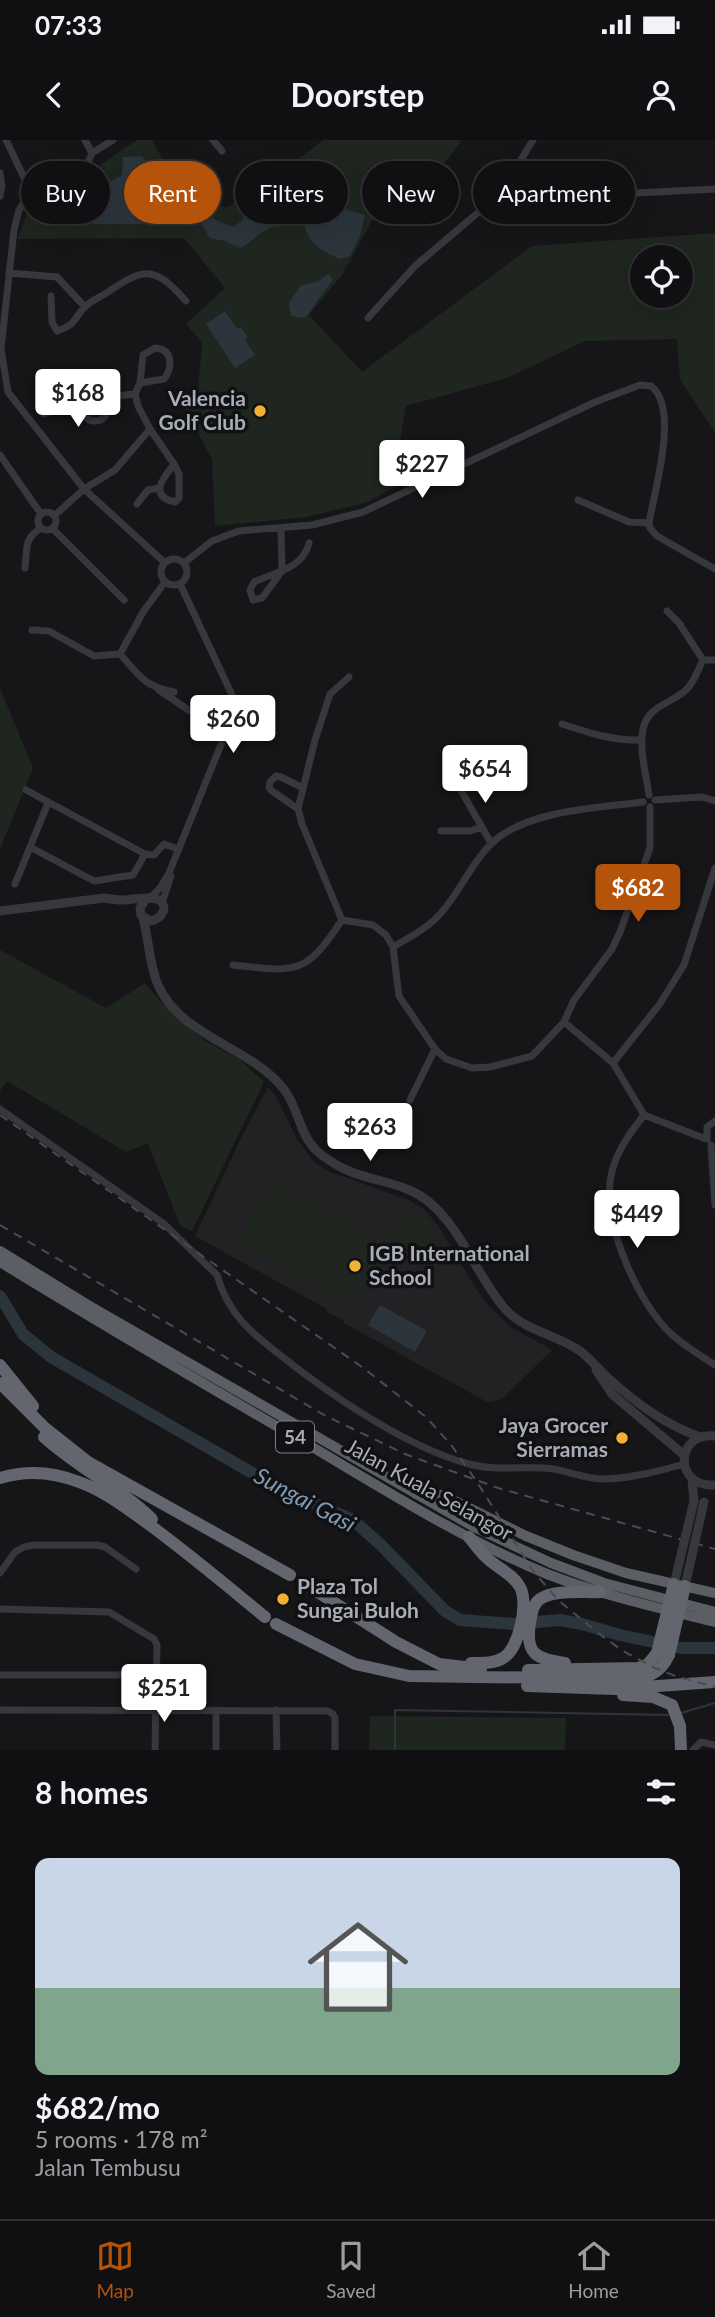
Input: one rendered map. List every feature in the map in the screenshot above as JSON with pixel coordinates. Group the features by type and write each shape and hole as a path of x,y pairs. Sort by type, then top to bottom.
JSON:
{"highway":[{"name":"Jalan Kuala Selangor","path":"0,1251 88,1305 474,1527 551,1563 604,1583 715,1612"},
{"name":"Jalan Kuala Selangor","path":"0,1262 469,1537 547,1574 600,1592 715,1622"},
{"path":"0,1365 31,1404 68,1439 124,1481"},
{"path":"0,1383 45,1428 88,1462 290,1575"},
{"path":"0,1394 61,1452 130,1498 185,1551"},
{"path":"0,1478 13,1474 43,1473 78,1481 110,1496 185,1551 265,1616"},
{"path":"413,1494 443,1495 526,1536 626,1573 715,1593"},
{"path":"439,1664 492,1662 504,1658 522,1640 528,1606 521,1588 513,1578 486,1558 469,1537"},
{"path":"302,1582 396,1642 439,1664 478,1669 638,1668 663,1654"},
{"path":"410,1675 647,1678 660,1670 679,1585"},
{"path":"528,1606 554,1594 600,1592"},
{"path":"276,1624 355,1664 457,1683 615,1689 715,1682"},
{"path":"522,1640 541,1658 601,1668"},
{"path":"562,1687 588,1694 653,1696 672,1705 679,1720 681,1750"}],"street":[{"path":"6,140 21,171"},
{"path":"85,140 92,153"},
{"path":"89,161 92,153 113,140"},
{"path":"213,140 222,151"},
{"path":"520,161 533,140"},
{"path":"0,173 0,196"},
{"path":"635,193 715,189"},
{"path":"21,207 14,230 1,349 2,369 8,392 84,489 165,563"},
{"path":"368,318 415,266 473,216"},
{"path":"9,273 57,277 85,307"},
{"path":"51,296 52,322 57,331 73,323 85,307 131,276 158,275 166,279 187,301"},
{"path":"140,383 164,379 169,370 167,351 155,348 143,355 140,383 135,394 150,429 174,464 179,474 178,500 170,501 161,494 159,488 160,481 174,464"},
{"path":"184,563 212,541 228,534 246,529 281,529 312,525 363,512 595,402 633,387 646,385 659,394 664,431 650,528 657,536 715,569"},
{"path":"44,414 83,401 95,394 107,400 109,408 106,416 94,421 83,414 83,401"},
{"path":"107,400 115,396 135,394"},
{"path":"54,516 84,489 115,470 150,429"},
{"path":"0,456 41,514"},
{"path":"136,504 148,490 159,488"},
{"path":"578,500 629,522 649,523"},
{"path":"41,514 49,513 54,516"},
{"path":"41,514 38,520 41,528"},
{"path":"25,568 31,534 41,528 52,528 55,524 54,516"},
{"path":"52,528 124,600"},
{"path":"281,529 282,571 262,598 253,600 250,590 254,582 282,571 304,557 309,543"},
{"path":"172,559 184,563 187,575 180,584 165,582 161,575 165,563 172,559"},
{"path":"120,654 143,612 165,582"},
{"path":"149,945 157,920 164,911 162,904 178,849 234,708 233,697 180,584"},
{"path":"667,611 679,623 702,660"},
{"path":"32,630 49,631 89,654 120,654"},
{"path":"120,654 137,676 190,711"},
{"path":"702,660 715,660"},
{"path":"342,920 380,929 386,935 393,947 399,996 435,1049 446,1059 472,1068 509,1064 532,1056 564,1022 574,1000 612,949 620,932 650,848 643,728 652,712 690,687 702,660"},
{"path":"342,920 302,824 299,809 315,740 330,694 349,677"},
{"path":"155,688 174,692"},
{"path":"562,724 617,740 642,740"},
{"path":"299,809 272,791 270,782 276,776 281,776 303,788"},
{"path":"455,780 491,843"},
{"path":"26,790 145,854 154,855 164,844 178,849"},
{"path":"393,947 442,912 491,843 538,817 649,801 702,797 715,801"},
{"path":"15,884 48,803"},
{"path":"441,831 470,831 482,827"},
{"path":"30,847 94,881 132,875 145,854"},
{"path":"174,861 160,888 142,904 152,971 167,1002 185,1019 275,1079 285,1090 315,1149 334,1164 355,1174 399,1186 428,1201 446,1219 507,1311 526,1325 580,1351 636,1404 652,1414 680,1430 700,1437 715,1436"},
{"path":"614,1063 659,1005 684,965 715,868"},
{"path":"0,911 104,898 156,899 162,904"},
{"path":"122,900 150,921 157,920"},
{"path":"233,965 285,970 302,966 325,944 342,920"},
{"path":"564,1022 614,1063 643,1115 686,1129 711,1143"},
{"path":"410,1100 435,1049"},
{"path":"0,1109 163,1223 217,1275 238,1321 332,1395 378,1423 432,1450 470,1464 499,1468 555,1469 606,1479 647,1474 684,1460"},
{"path":"643,1115 622,1143 612,1172 610,1205 617,1236 634,1280 659,1320 682,1343 715,1365"},
{"path":"686,1129 707,1127 715,1121"},
{"path":"707,1127 711,1143 715,1205"},
{"path":"594,1366 612,1394 684,1460 699,1502"},
{"path":"684,1460 687,1447 700,1437"},
{"path":"692,1479 706,1485 714,1485"},
{"path":"679,1585 699,1502 714,1485"},
{"path":"0,1573 15,1552 34,1545 97,1545 106,1548 136,1569"},
{"path":"0,1609 109,1612 154,1639 157,1645 155,1750"},
{"path":"0,1675 157,1675"},
{"path":"0,1710 322,1710 333,1713 335,1750"},
{"path":"216,1710 216,1750"},
{"path":"276,1710 277,1750"},
{"path":"695,1747 701,1742 715,1745"}],"shaded area":[{"path":"137,140 152,140 164,161 124,161 124,224 221,224 221,205 227,207 235,202 235,224 348,224 348,161 296,161 323,140 462,140 445,161 362,161 362,224 370,224 342,275 309,315 362,372 532,246 715,233 715,433 680,379 677,339 585,341 507,378 406,406 398,452 407,480 368,502 307,517 215,526 212,459 185,410 198,390 202,343 186,324 225,288 184,238 17,239 23,224 110,224 110,161 106,161"},
{"path":"141,156 146,161 124,161 124,224 110,224 110,181 122,175 123,157"},
{"path":"348,210 362,214 360,235 350,256 340,259 328,253 317,246 304,224 348,224"},
{"path":"221,222 232,227 237,224 278,224 240,248 210,238 201,224"},
{"path":"328,274 333,279 305,318 291,316 289,303 301,285 317,282"},
{"path":"225,311 237,329 241,327 248,338 245,340 255,355 235,368 206,324"},
{"path":"0,688 33,768 0,849"},
{"path":"0,950 106,1008 145,983 161,1002 204,1040 239,1059 264,1082 192,1231 180,1225 148,1143 126,1152 7,1081 0,1091"},
{"name":"IGB International School","path":"268,1087 276,1096 297,1139 314,1162 330,1172 409,1200 425,1210 492,1309 509,1326 552,1350 502,1399 485,1401 195,1236"},
{"path":"272,1182 366,1231 375,1242 379,1254 376,1275 369,1284 347,1294 333,1295 238,1242"},
{"path":"404,1209 436,1227 421,1255 388,1238"},
{"path":"380,1305 427,1331 415,1352 368,1325"},
{"path":"370,1716 566,1718 565,1750 369,1750"}],"waterway":[{"name":"Sungai Gasi","path":"0,1296 23,1334 51,1357 275,1486 353,1520 445,1611 460,1620 513,1624 560,1620 681,1648 715,1648"},
{"path":"681,1713 715,1703"},
{"path":"395,1750 395,1710 669,1715"}],"railway":[{"path":"0,1115 362,1367 426,1417 452,1446 533,1571 559,1601 602,1636 655,1668 715,1687"},
{"path":"0,1225 324,1415 405,1454 498,1488 715,1549"}],"place":[{"name":"Valencia Golf Club","path":"260,411"},
{"name":"IGB International School","path":"355,1266"},
{"name":"Jaya Grocer Sierramas","path":"622,1438"},
{"name":"Plaza Tol Sungai Buloh","path":"283,1599"}]}
